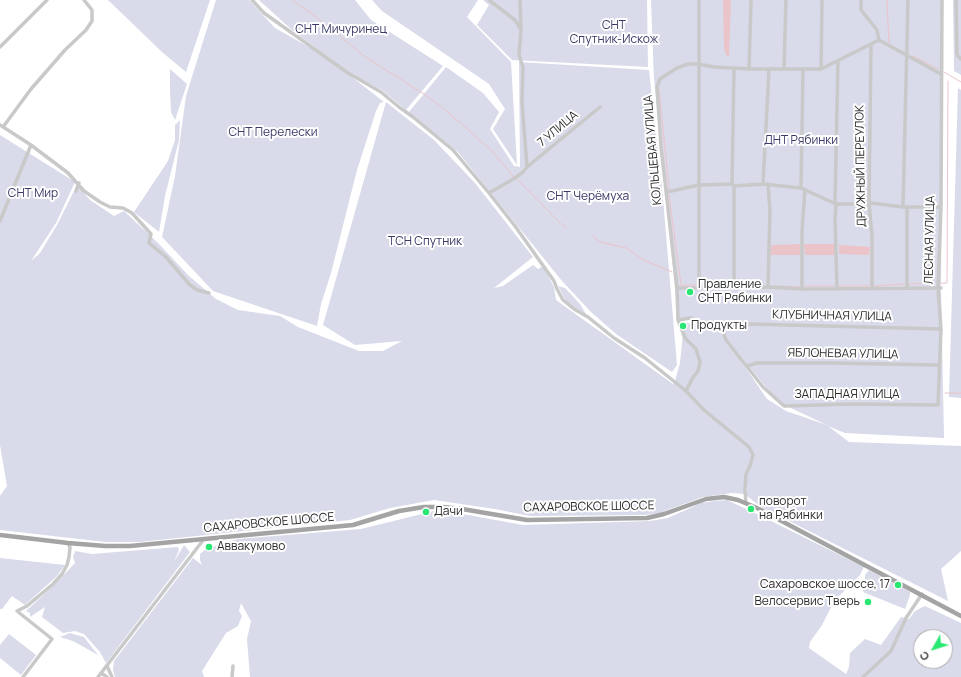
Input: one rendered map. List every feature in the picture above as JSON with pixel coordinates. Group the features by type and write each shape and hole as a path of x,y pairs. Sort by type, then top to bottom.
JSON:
{"main road":[{"name":"САХАРОВСКОЕ ШОССЕ","path":"0,534 68,543 114,546 353,525 399,511 424,507 462,509 527,520 646,518 660,516 701,500 729,498 746,503 922,594 961,616"}],"street":[{"path":"0,47 47,0"},
{"path":"84,0 92,10 92,21 86,30 60,56 1,126 31,145 68,173 79,183 84,191 100,202 110,207 123,208 132,213 151,234 149,243 166,257 189,284 197,290 209,293"},
{"path":"252,0 264,13 348,73 381,92 453,150 515,226 554,281 556,289 563,300 574,309 588,317 614,338 645,358 686,390 704,410 749,446 753,455 746,474 746,503"},
{"path":"490,0 515,20 521,28"},
{"path":"520,0 521,28 519,55 523,67 522,102 527,167"},
{"path":"699,0 699,288"},
{"path":"749,69 751,0"},
{"path":"784,69 786,0"},
{"path":"821,69 822,0"},
{"path":"861,0 861,10 877,30 879,40 941,74"},
{"path":"907,287 905,207 908,0"},
{"name":"ЛЕСНАЯ УЛИЦА","path":"938,405 938,365 941,329 942,0"},
{"path":"961,2 956,1 957,55 961,59"},
{"path":"956,36 961,36"},
{"name":"КОЛЬЦЕВАЯ УЛИЦА","path":"686,390 698,371 700,362 696,349 685,338 678,320 678,288 661,147 657,87 660,79 666,74 682,66 698,64 749,69 821,69 879,40"},
{"name":"ДРУЖНЫЙ ПЕРЕУЛОК","path":"871,44 869,204 872,236 872,287"},
{"path":"837,288 835,201 838,61"},
{"path":"734,68 734,288"},
{"path":"768,287 770,211 766,184 769,69"},
{"path":"802,289 803,70"},
{"name":"7 УЛИЦА","path":"488,193 523,172 600,106"},
{"path":"0,221 31,145"},
{"path":"76,191 79,183"},
{"path":"667,192 699,185 766,184 803,189 836,204 871,203 905,207 941,207"},
{"path":"678,288 940,288"},
{"path":"678,320 690,318 722,329"},
{"name":"КЛУБНИЧНАЯ УЛИЦА","path":"722,329 749,324 941,329"},
{"name":"ЗАПАДНАЯ УЛИЦА","path":"722,329 726,340 763,387 784,406 852,404 938,405"},
{"name":"ЯБЛОНЕВАЯ УЛИЦА","path":"747,366 757,363 938,365"},
{"path":"98,677 204,539"},
{"path":"24,677 52,639 17,611 27,606 53,584 62,574 69,557 70,547 68,543"},
{"path":"864,677 891,651 906,618 922,594"},
{"path":"107,666 112,677"},
{"path":"232,677 233,666"},
{"path":"101,673 107,677"}],"green space":[{"path":"108,0 210,0 186,72 162,52"},
{"name":"СНТ Перелески","path":"216,0 249,0 275,28 325,56 384,102 380,103 376,111 357,170 331,273 321,304 317,326 213,291 162,237 175,176 186,96"},
{"name":"СНТ Мичуринец","path":"259,0 355,0 371,20 443,66 406,110 382,90 350,73 292,30"},
{"path":"372,0 478,0 467,17 511,62 517,165 493,129 505,109 489,84 382,11"},
{"name":"СНТ Спутник-Искож","path":"483,0 647,0 648,67 512,60 477,25 489,5"},
{"path":"651,0 943,0 941,288 944,438 845,433 828,426 849,442 961,446 961,551 941,569 948,601 761,507 747,496 747,474 750,465 745,474 744,494 732,493 703,497 659,513 645,515 530,516 434,500 390,508 350,520 139,542 106,542 0,530 0,496 7,486 0,445 0,135 75,182 56,223 31,261 40,253 57,225 77,185 90,200 114,216 124,211 158,243 189,276 216,299 238,310 280,316 298,327 359,351 383,351 402,341 355,345 323,325 386,102 434,140 475,183 533,257 494,288 503,286 533,265 538,269 543,266 554,287 556,300 673,384 680,363 684,323 698,324 721,332 719,329 689,320 678,319 654,79","holes":["722,333 778,402 827,425 786,411 767,399"]},
{"path":"953,0 961,0 961,75 954,71"},
{"name":"СНТ Черёмуха","path":"519,62 649,70 662,187 677,365 672,372 616,334 591,312 562,281 458,152 409,112 446,67 483,93 499,112 490,129 514,166 520,167"},
{"path":"170,69 187,84 175,120 171,112"},
{"path":"958,88 961,90 961,398 949,397"},
{"path":"180,120 179,140 165,196 159,232 134,212 168,161 175,140 175,125"},
{"path":"558,286 565,288 580,304 586,314 567,303"},
{"path":"727,500 864,567 860,575 834,601 822,625 810,642 809,648 846,674 849,667 850,653 865,639 881,645 901,617 909,619 915,611 925,606 961,623 961,677 250,677 247,639 251,621 241,603 239,611 242,616 238,626 226,633 202,671 204,677 115,677 113,670 114,661 193,558 202,565 200,554 206,549 238,539 361,529 434,511 457,513 523,525 650,521 668,518 701,503"},
{"path":"184,545 190,552 106,663 100,652 84,634 75,631 63,633 42,617 45,607 30,617 30,613 26,611 75,563 73,557 75,551 92,554 178,547 179,550 174,562"},
{"path":"0,558 65,565 57,576 25,605 12,596 2,609 0,609"},
{"path":"869,570 910,592 905,609 863,592 865,575"},
{"path":"70,633 84,637 98,655 73,641 60,637"},
{"path":"9,634 36,655 21,675 0,658 0,645"}],"shaded area":[{"path":"723,0 731,0 729,56 726,55 724,48"},
{"path":"801,244 800,255 771,255 770,250 772,245"},
{"path":"804,244 834,244 834,255 805,255"},
{"path":"839,245 870,247 869,255 839,254"}],"waterway":[{"path":"292,0 315,16 364,56 442,107 491,150 514,177"},
{"path":"887,0 889,43"},
{"path":"913,56 938,69"},
{"path":"944,72 961,82"},
{"path":"940,283 947,283 948,81"},
{"path":"659,89 669,189"},
{"path":"517,179 562,225 566,227"},
{"path":"669,195 681,285 696,285"},
{"path":"593,236 600,242 626,248 644,260 672,272"},
{"path":"909,284 935,283"},
{"path":"874,286 904,284"},
{"path":"702,285 731,286"},
{"path":"776,286 800,287"},
{"path":"805,286 835,286"},
{"path":"839,286 870,286"},
{"path":"945,393 961,393"}],"place":[{"name":"Правление СНТ Рябинки","path":"690,292"},
{"name":"Продукты","path":"683,326"},
{"name":"поворот на Рябинки","path":"751,509"},
{"name":"Дачи","path":"426,512"},
{"name":"Аввакумово","path":"209,547"},
{"name":"Сахаровское шоссе, 17","path":"898,585"},
{"name":"Велосервис Тверь","path":"868,602"}],"park label":[{"name":"ДНТ Рябинки","path":"801,141"},
{"name":"СНТ Мир","path":"33,194"},
{"name":"ТСН Спутник","path":"425,242"}]}
